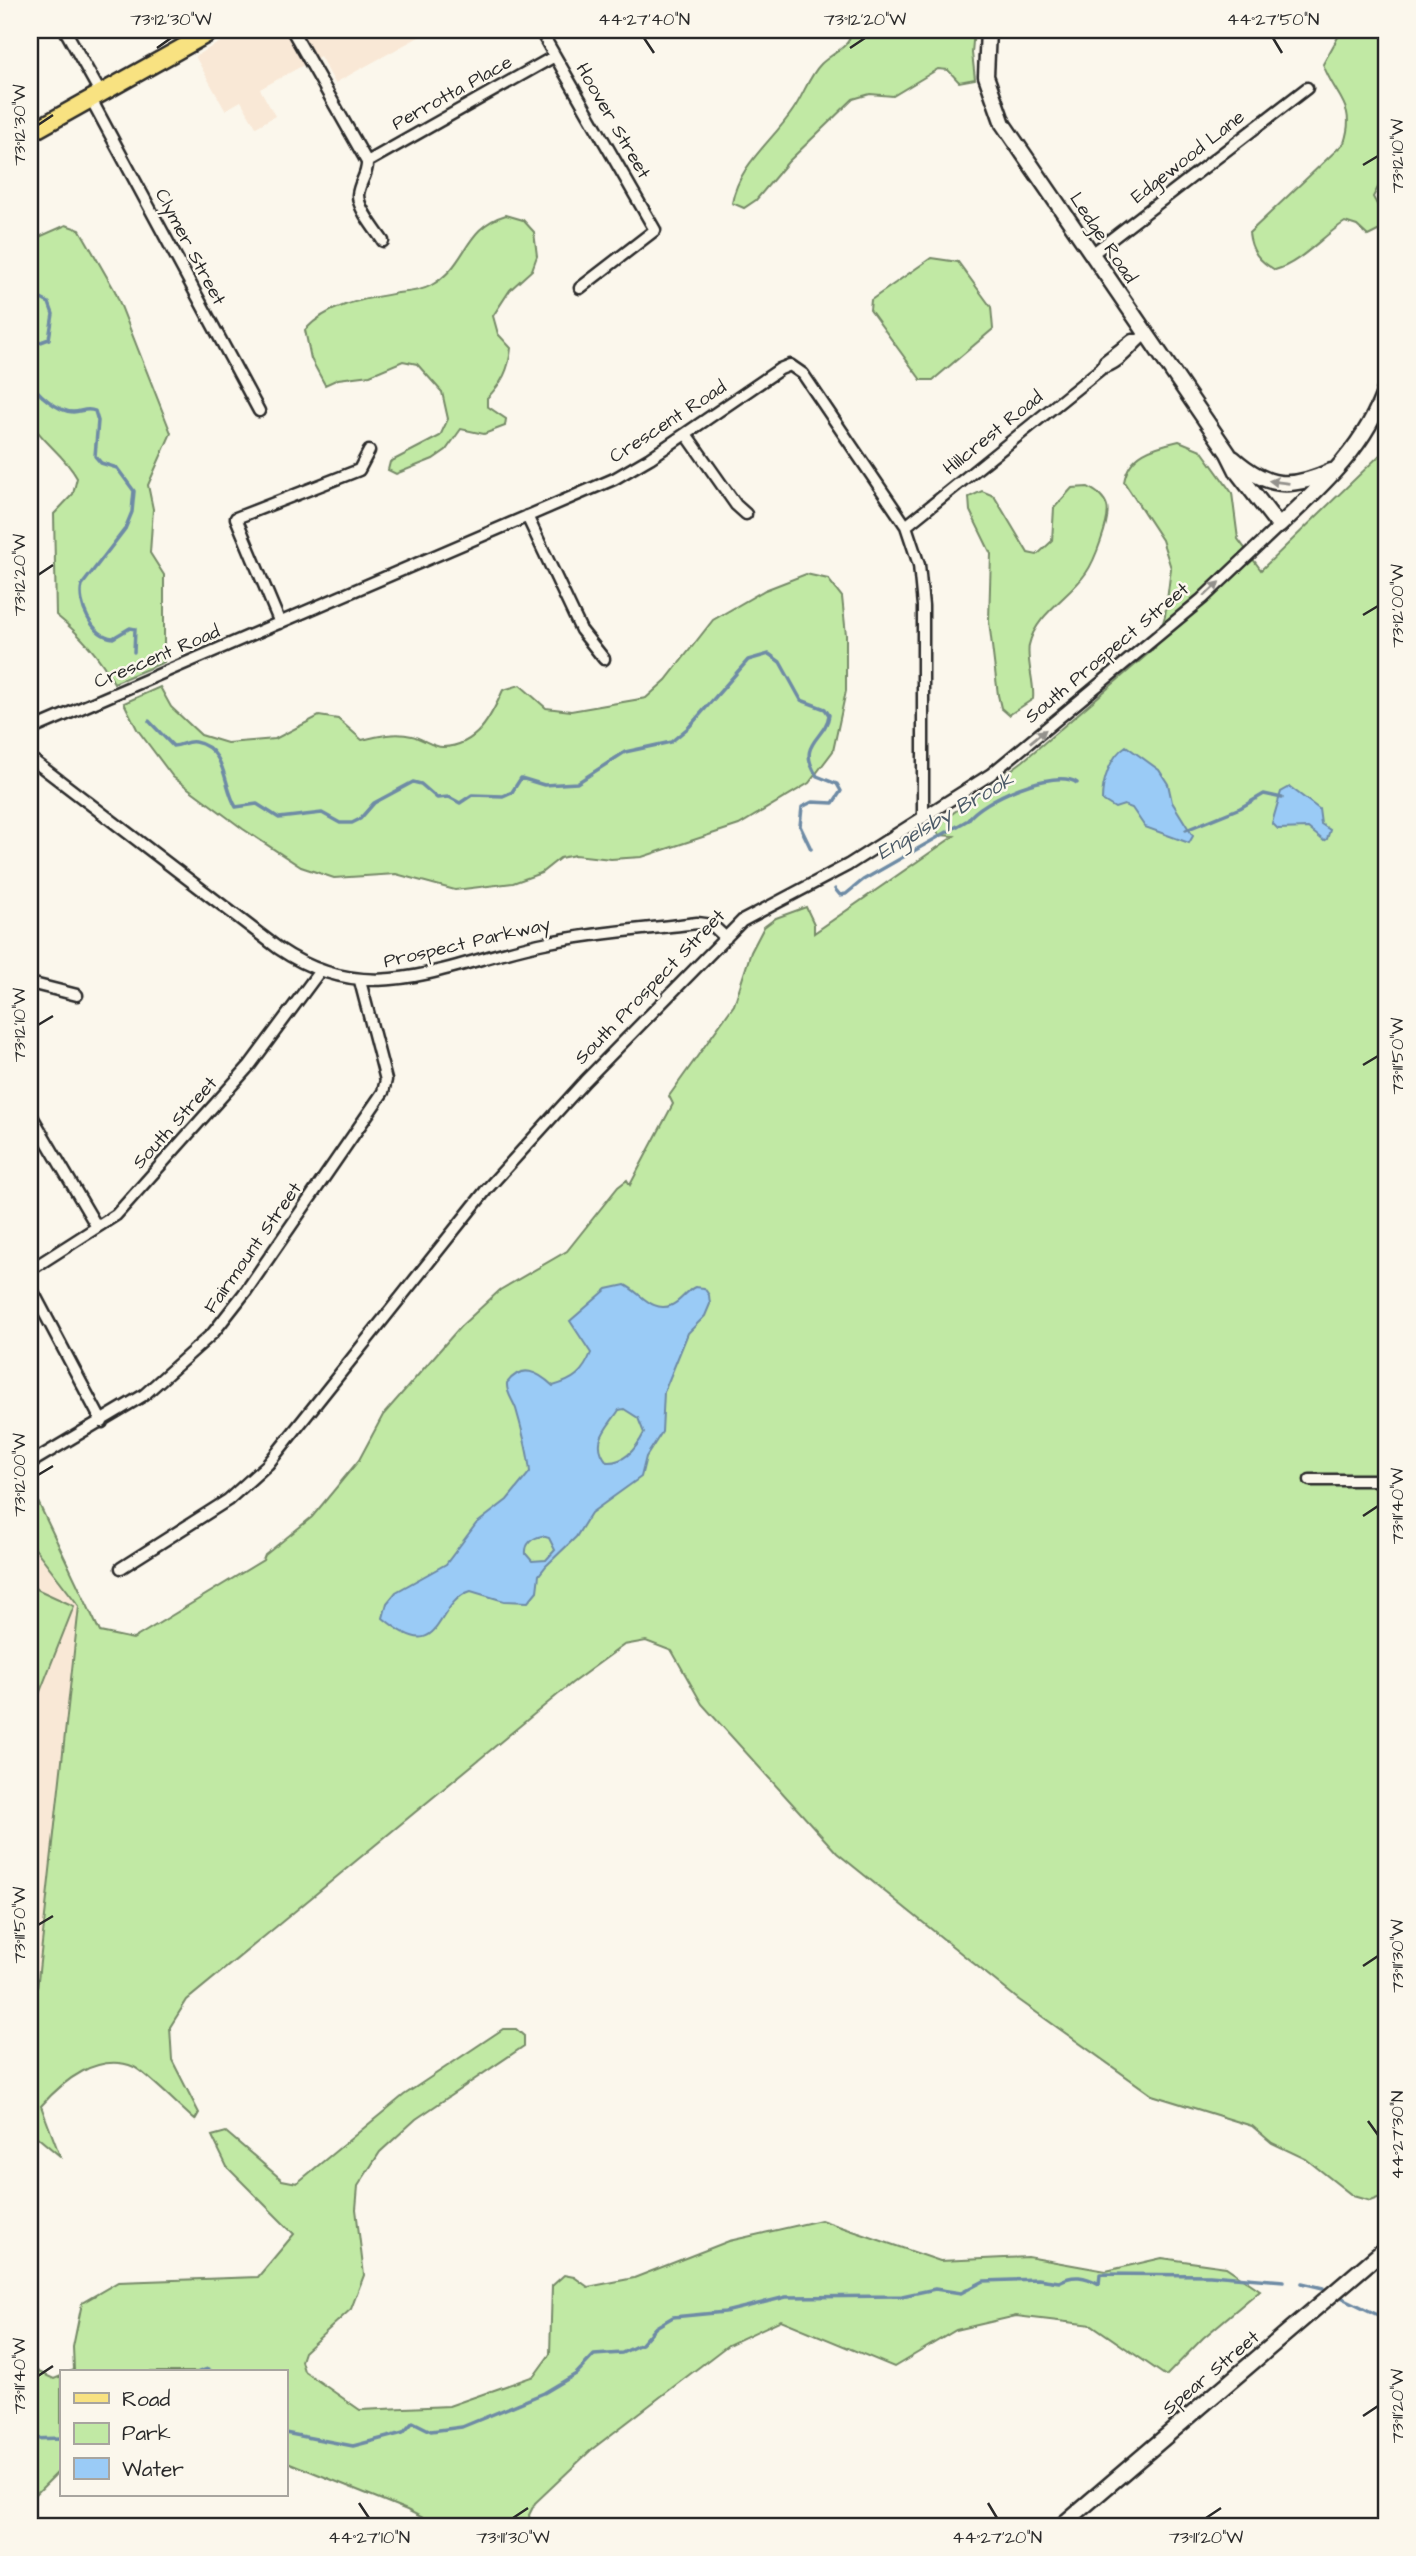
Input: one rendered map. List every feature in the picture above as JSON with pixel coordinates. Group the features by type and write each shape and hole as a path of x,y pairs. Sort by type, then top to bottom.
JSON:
{"main road":[{"path":"30,133 214,30"}],"street":[{"name":"Clymer Street","path":"65,30 96,96 259,411"},
{"path":"292,30 367,162 367,175 360,188 360,202 383,241"},
{"name":"Ledge Road","path":"988,30 986,76 996,110 1014,142 1092,254 1142,337 1279,526"},
{"name":"Hoover Street","path":"543,31 655,230 580,288"},
{"name":"Perrotta Place","path":"367,162 555,56"},
{"name":"Edgewood Lane","path":"1092,254 1307,88"},
{"name":"Hillcrest Road","path":"906,526 1102,368 1105,361 1132,340 1142,337"},
{"name":"Crescent Road","path":"30,730 625,474 780,369 795,366 906,526 919,565 923,606 922,818"},
{"name":"South Prospect Street","path":"121,1569 249,1483 342,1372 479,1199 594,1072 726,938 751,915 848,865 991,774 1054,723 1202,599 1336,469 1368,430 1386,387"},
{"path":"686,434 736,505 746,514"},
{"path":"280,623 236,518 359,470 369,451"},
{"name":"Ledge Road","path":"1228,453 1262,480 1283,485 1307,482 1336,469"},
{"path":"527,516 581,630 604,659"},
{"name":"Prospect Parkway","path":"30,758 278,948 319,972 360,981 412,977 526,947 576,937 703,923 712,925 726,938"},
{"name":"South Street","path":"30,1270 116,1214 130,1200 250,1065 319,972"},
{"name":"Fairmount Street","path":"30,1463 144,1395 196,1351 226,1320 383,1092 384,1069 360,981"},
{"path":"30,982 77,995"},
{"path":"30,1113 97,1227"},
{"path":"30,1286 102,1422"},
{"path":"1310,1480 1386,1480"},
{"name":"Spear Street","path":"1061,2526 1386,2248"}],"shaded area":[{"path":"242,30 424,30 426,33 335,83 320,56 260,89 275,116 256,127 241,101 225,110 195,56"},
{"path":"30,1542 79,1606 30,2053"}],"green space":[{"path":"852,30 974,30 972,53 975,79 959,82 948,70 938,69 893,96 870,94 853,99 788,162 756,200 744,208 732,203 749,165 785,122 817,69 845,45"},
{"path":"1342,30 1386,30 1386,172 1373,197 1385,219 1382,229 1368,236 1357,226 1345,222 1294,262 1275,270 1257,255 1249,233 1344,143 1348,119 1346,110 1323,64"},
{"path":"506,215 523,220 534,232 537,256 532,270 510,290 493,316 498,334 511,348 509,363 501,381 487,398 487,406 506,419 505,426 484,434 461,429 446,450 433,459 396,474 388,470 390,462 440,436 448,419 442,392 417,364 403,361 370,375 338,379 325,385 311,359 305,330 314,321 336,308 430,286 452,268 481,229"},
{"path":"66,225 80,230 115,291 171,433 148,485 153,509 150,553 164,575 164,662 114,683 89,646 56,615 54,514 73,494 77,478 30,421 30,241"},
{"path":"931,258 958,262 991,307 993,329 933,380 921,380 870,310 871,300"},
{"path":"1179,441 1201,450 1232,493 1238,539 1261,570 1386,449 1386,2195 1370,2201 1353,2196 1306,2159 1272,2143 1252,2126 1152,2095 1019,2000 837,1853 702,1704 672,1651 646,1641 624,1645 572,1683 187,2000 170,2027 172,2060 199,2113 195,2120 134,2067 121,2063 95,2066 82,2071 60,2087 41,2106 60,2156 30,2131 30,2053 79,1606 30,1542 30,1485 100,1632 133,1639 263,1560 265,1555 312,1517 359,1460 383,1415 460,1327 500,1290 567,1251 618,1187 627,1180 630,1185 673,1104 669,1096 734,1005 751,952 764,927 776,918 806,907 814,924 814,933 954,836 939,835 936,829 941,822 1023,761 1155,648 1165,616 1171,568 1162,540 1124,482 1131,464 1137,458 1151,449"},
{"path":"1088,487 1102,497 1107,506 1107,520 1101,540 1086,573 1038,624 1028,652 1033,699 1009,715 1001,708 998,695 989,621 991,554 970,511 969,497 982,491 994,496 1028,553 1037,555 1052,541 1054,508 1072,488"},
{"path":"806,574 828,579 842,597 846,635 846,691 833,751 809,783 739,825 642,857 611,859 575,855 560,858 541,873 513,883 455,890 396,874 334,878 301,867 243,829 173,777 137,729 124,703 160,687 171,707 201,735 227,743 275,739 319,716 338,719 362,740 399,734 416,737 439,747 455,745 474,736 488,720 503,690 520,685 546,708 571,711 646,698 666,680 713,620 765,590"},
{"path":"30,1586 74,1606 30,1717"},
{"path":"503,2029 516,2029 524,2036 524,2046 416,2119 380,2152 358,2186 356,2209 364,2275 351,2309 304,2352 301,2361 304,2371 360,2410 449,2406 534,2376 550,2354 552,2286 564,2275 574,2277 588,2287 634,2278 729,2241 821,2220 940,2261 1028,2257 1106,2271 1162,2258 1226,2267 1260,2290 1203,2338 1166,2376 1092,2325 1016,2316 956,2330 894,2367 781,2320 728,2345 591,2450 535,2503 529,2515 531,2526 439,2526 407,2510 287,2462 287,2370 74,2370 73,2347 82,2303 118,2282 258,2277 294,2234 227,2167 212,2136 226,2132 282,2180 297,2183 404,2095"},
{"path":"30,2368 54,2379 60,2376 60,2470 30,2500"}],"water":[{"path":"1126,746 1159,770 1168,784 1172,802 1193,836 1189,843 1145,827 1132,808 1124,805 1115,808 1102,800 1108,770 1115,756"},
{"path":"1290,787 1319,809 1321,824 1330,830 1327,839 1324,841 1308,828 1278,829 1272,823 1281,792"},
{"path":"625,1285 659,1307 672,1305 695,1287 704,1288 709,1295 710,1304 705,1316 688,1333 664,1392 662,1432 646,1457 641,1477 591,1513 576,1537 539,1575 537,1591 528,1602 504,1601 471,1591 459,1598 428,1635 417,1637 403,1632 383,1618 387,1603 396,1592 446,1564 476,1524 507,1500 530,1472 523,1432 507,1383 524,1371 542,1377 553,1386 577,1375 591,1353 570,1321 607,1289","holes":["624,1409 638,1418 644,1433 625,1457 607,1462 602,1455 600,1441 619,1410","542,1536 549,1538 555,1550 546,1560 532,1561 526,1554 528,1544"]}],"waterway":[{"name":"Engelsby Brook","path":"30,280 35,284 37,297 49,303 53,314 49,339 30,346"},
{"name":"Engelsby Brook","path":"30,380 42,396 61,409 73,412 95,411 98,421 95,456 101,463 117,468 134,491 132,512 125,529 82,585 81,592 88,618 105,636 113,638 130,628 135,629 134,652"},
{"name":"Engelsby Brook","path":"149,721 173,746 195,742 213,752 223,769 236,807 257,804 279,818 322,813 340,823 352,823 360,819 374,803 413,782 421,784 437,798 449,797 460,803 472,795 503,796 512,792 521,778 544,785 577,783 625,752 671,742 689,727 748,660 769,654 780,662 801,700 825,709 829,715 827,723 810,749 809,756 817,776 837,784 841,791 833,803 812,802 802,807 800,826 811,849"},
{"name":"Engelsby Brook","path":"835,889 840,895 846,894 863,880 968,820 1003,795 1053,779 1067,779 1077,783"},
{"path":"1186,830 1240,808 1264,794 1282,798"},
{"path":"287,2433 353,2446 403,2433 413,2422 431,2431 462,2427 544,2393 576,2374 594,2355 622,2353 641,2344 656,2327 673,2317 725,2312 786,2297 902,2296 935,2289 961,2293 984,2281 1038,2279 1059,2282 1074,2277 1089,2279 1099,2284 1100,2274 1210,2275 1284,2281"},
{"path":"1302,2283 1323,2288"},
{"path":"1343,2298 1386,2319"},
{"path":"205,2370 209,2370"},
{"path":"30,2439 60,2438"}]}
